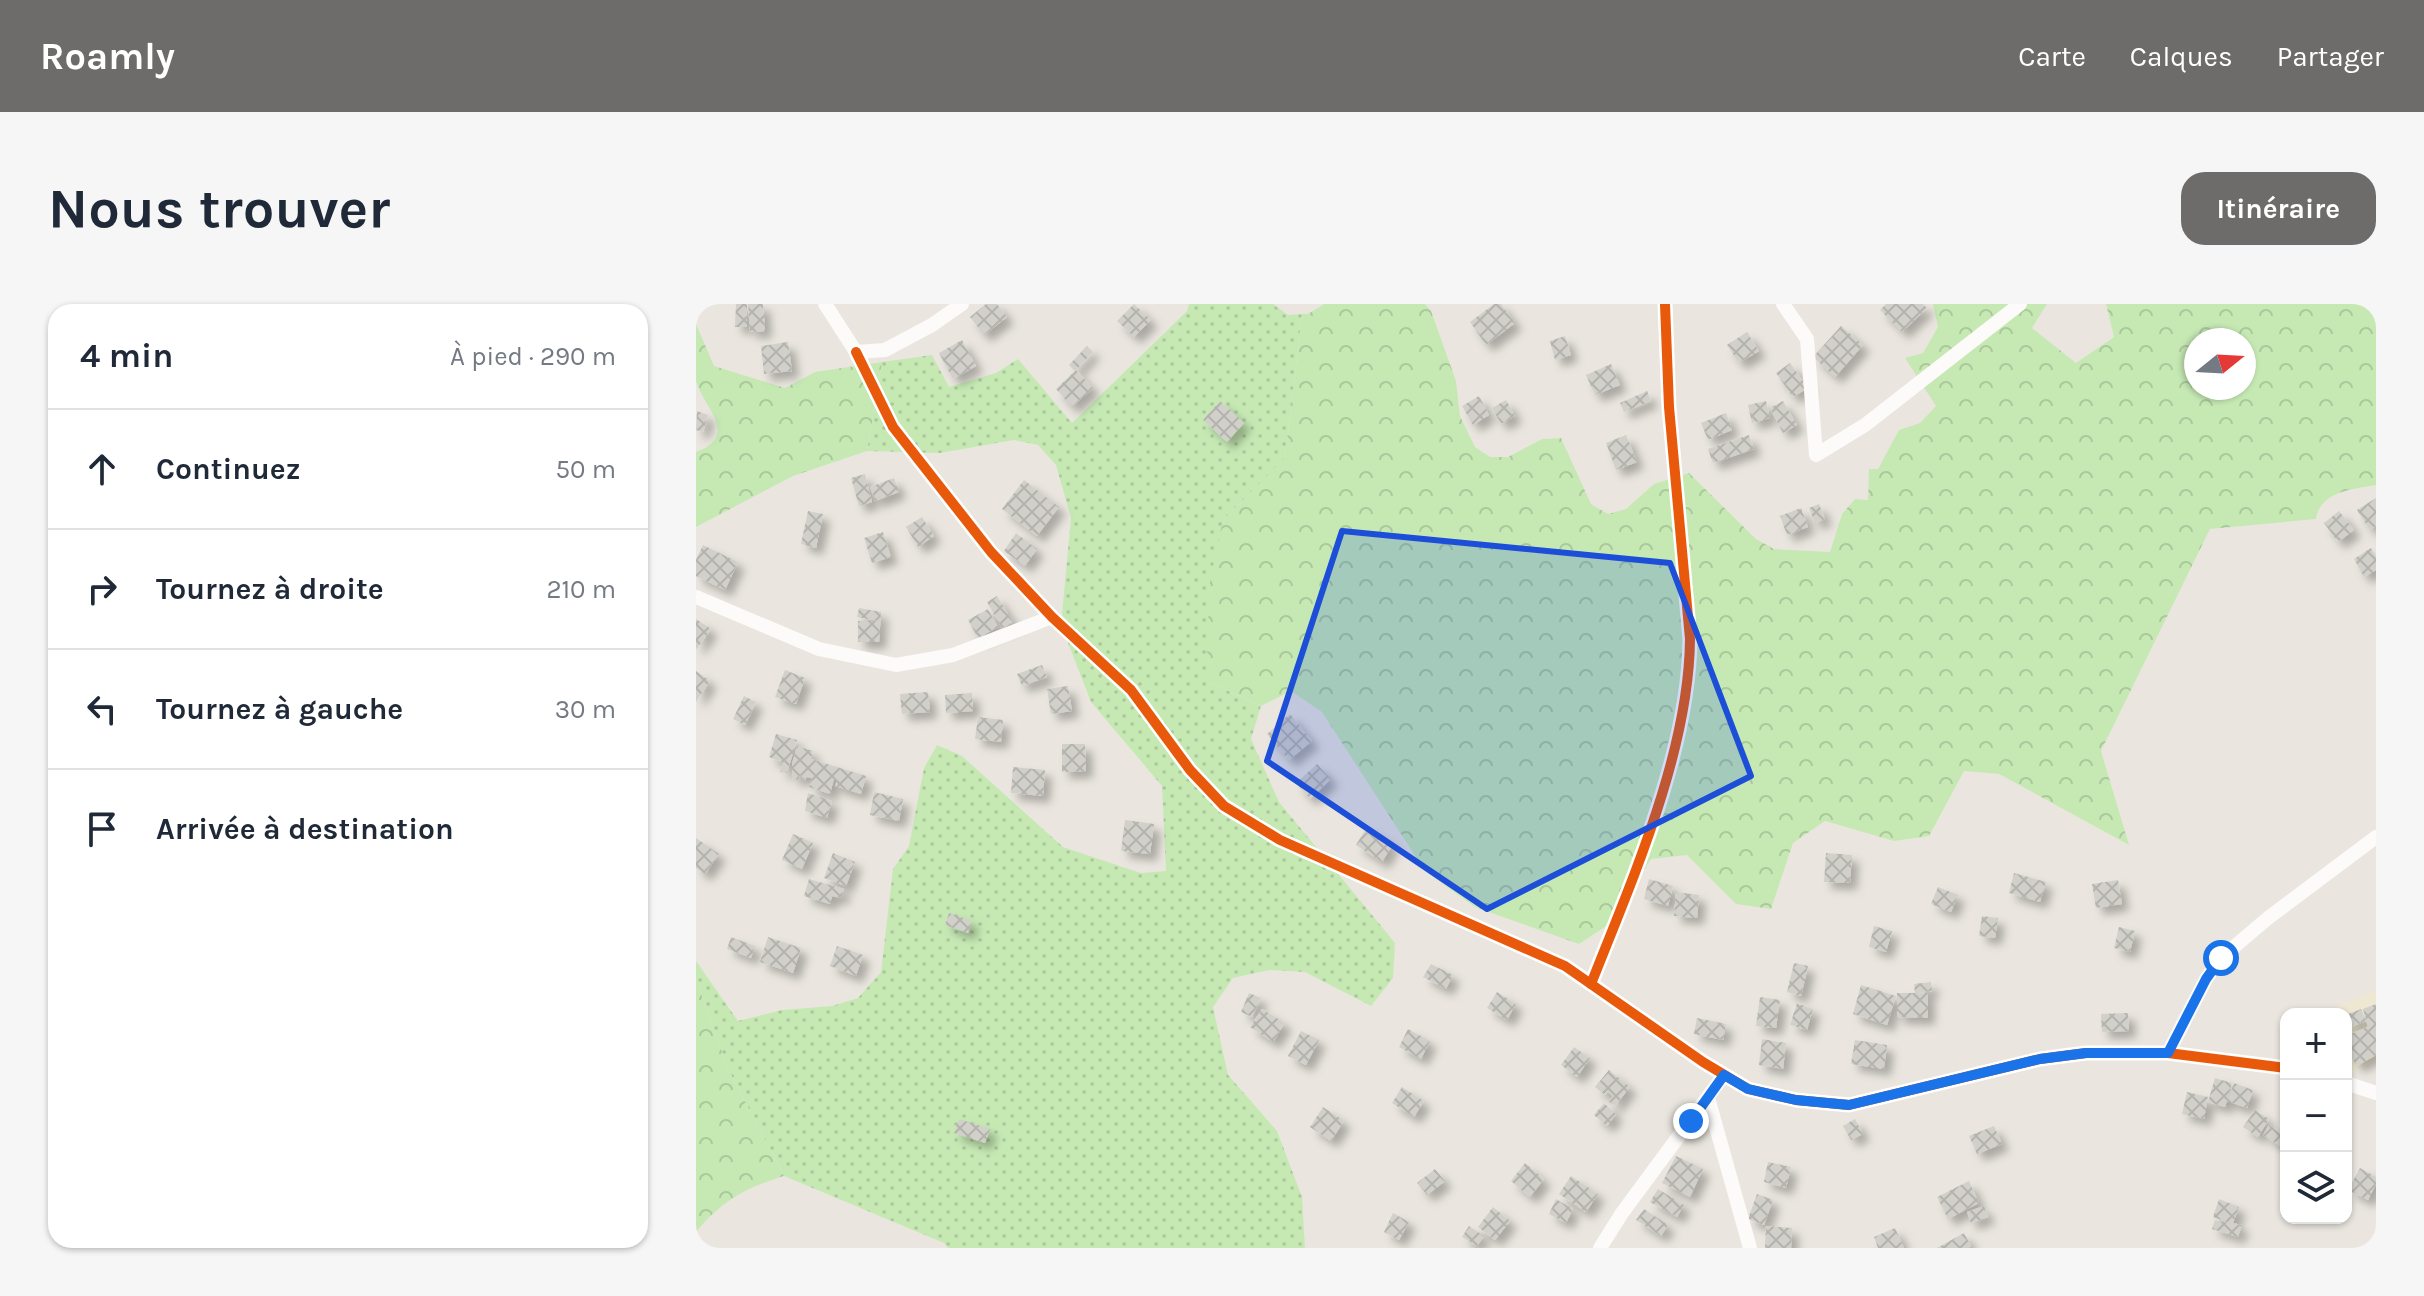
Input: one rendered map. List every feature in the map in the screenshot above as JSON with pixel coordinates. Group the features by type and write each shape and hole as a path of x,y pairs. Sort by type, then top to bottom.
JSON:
{"street":[{"path":"825,304 856,352 893,427 991,552 1052,617 1131,690 1190,770 1224,806 1280,840 1565,966 1748,1089 1796,1100 1849,1105 2040,1059 2086,1053 2168,1053 2280,1067"},
{"path":"856,352 885,350 932,325 962,304"},
{"path":"1591,984 1640,860 1663,787 1690,673 1690,639 1669,407 1665,304"},
{"path":"1783,304 1807,339 1816,455 1865,425 2020,304"},
{"path":"696,597 819,649 896,665 953,655 1052,617"},
{"path":"2168,1053 2206,979 2221,958 2268,918 2376,837"},
{"path":"1600,1248 1622,1213 1724,1075"},
{"path":"2352,1085 2376,1093"},
{"path":"1708,1098 1750,1248"}],"highlighted area":[{"path":"1342,531 1670,563 1751,776 1487,909 1267,761"}],"shaded area":[{"path":"2376,990 2376,1062 2352,1072 2352,1008 2335,1008"}],"green space":[{"path":"1189,304 1273,304 1288,315 1302,314 1285,458 1223,520 1209,682 1261,706 1251,739 1279,802 1395,943 1393,978 1371,1006 1305,972 1269,970 1233,978 1213,1007 1228,1075 1277,1131 1302,1197 1305,1248 948,1248 944,1243 784,1176 728,1069 696,980 696,961 738,1021 782,1010 832,1006 858,998 881,972 893,869 909,846 924,768 937,745 962,756 1063,847 1141,873 1166,871 1162,786 1091,702 1061,625 1071,518 1056,465 1038,445 1014,440 940,453 867,451 882,362 932,355 949,387 996,373 1018,359 1072,423 1187,311"},
{"path":"1324,304 1425,304 1431,311 1456,381 1460,416 1475,447 1490,457 1508,457 1542,439 1561,438 1591,504 1608,514 1626,509 1654,484 1689,473 1756,539 1774,549 1830,552 1842,514 1855,499 1868,500 1869,469 1878,469 1899,430 1920,423 1936,406 1905,358 1923,353 1938,327 1933,304 2047,304 2032,328 2076,363 2114,337 2106,304 2376,304 2376,485 2331,497 2324,502 2316,519 2210,529 2101,751 2129,845 1999,774 1964,771 1929,836 1894,841 1825,821 1793,843 1771,909 1736,904 1687,855 1651,859 1608,925 1579,944 1475,907 1425,871 1322,712 1291,691 1261,706 1209,682 1210,581 1223,520 1285,457 1302,314 1308,314"},
{"path":"696,324 714,366 785,388 815,372 882,362 867,451 793,476 696,527 696,452 709,445 718,429 696,381"},
{"path":"696,980 728,1069 784,1176 735,1197 696,1232"}],"building":[{"path":"736,304 747,304 747,327 735,327"},
{"path":"748,304 763,304 765,331 750,332"},
{"path":"986,304 997,304 1007,317 984,335 970,317"},
{"path":"1134,304 1151,320 1134,337 1117,321"},
{"path":"1494,304 1501,304 1515,323 1486,345 1470,322"},
{"path":"1886,304 1923,304 1927,308 1902,332 1880,310"},
{"path":"1841,326 1863,345 1835,377 1813,357"},
{"path":"1747,332 1759,351 1739,363 1727,345"},
{"path":"1565,336 1571,355 1555,360 1550,341"},
{"path":"962,340 976,366 953,379 939,353"},
{"path":"788,342 792,371 764,374 761,346"},
{"path":"1087,346 1093,352 1076,370 1093,388 1072,407 1056,389 1075,371 1069,365"},
{"path":"1790,363 1808,388 1793,397 1776,373"},
{"path":"1611,364 1620,385 1595,395 1586,375"},
{"path":"1647,391 1651,401 1624,412 1620,403"},
{"path":"1479,396 1489,415 1473,425 1462,406"},
{"path":"1506,400 1515,416 1501,424 1492,408"},
{"path":"1220,401 1244,423 1227,442 1203,420"},
{"path":"1766,401 1770,418 1752,423 1748,405"},
{"path":"1783,401 1797,425 1783,433 1770,408"},
{"path":"697,411 708,415 703,432 696,430"},
{"path":"1726,413 1732,430 1708,440 1701,423"},
{"path":"1626,435 1637,462 1616,470 1606,443"},
{"path":"1749,435 1754,449 1713,463 1708,449"},
{"path":"865,474 872,502 859,506 851,478"},
{"path":"894,478 899,492 875,501 870,487"},
{"path":"1024,480 1059,507 1037,536 1002,509"},
{"path":"2376,498 2376,526 2370,530 2357,510"},
{"path":"1819,504 1825,519 1815,523 1809,508"},
{"path":"1801,508 1808,527 1787,535 1780,516"},
{"path":"808,511 823,514 816,548 801,544"},
{"path":"2339,511 2354,530 2338,542 2324,523"},
{"path":"922,517 934,536 918,547 906,527"},
{"path":"883,532 891,557 872,563 864,538"},
{"path":"1016,533 1037,549 1025,566 1004,551"},
{"path":"703,545 738,562 725,590 696,576 696,560"},
{"path":"2371,548 2376,556 2376,570 2364,577 2354,559"},
{"path":"997,596 1013,622 1002,628 987,602"},
{"path":"859,608 881,612 879,642 858,642 858,621 879,621 857,617"},
{"path":"988,609 998,627 978,638 968,620"},
{"path":"696,619 711,629 696,650"},
{"path":"1042,665 1047,677 1022,686 1017,674"},
{"path":"785,670 805,678 796,704 775,697"},
{"path":"696,671 710,681 696,702"},
{"path":"1068,686 1072,711 1051,714 1047,689"},
{"path":"928,692 930,712 902,714 900,694"},
{"path":"972,693 973,711 946,713 945,695"},
{"path":"744,696 756,702 745,725 733,719"},
{"path":"1290,714 1312,741 1289,760 1267,734"},
{"path":"978,717 1003,720 1001,742 975,739"},
{"path":"776,734 797,740 787,773 780,772 783,763 769,757"},
{"path":"1062,744 1085,744 1086,771 1062,772"},
{"path":"797,746 813,751 811,759 866,776 861,794 835,786 837,780 834,779 830,794 809,787 812,778 806,777 805,781 800,775 798,780 792,778"},
{"path":"1317,764 1331,779 1310,799 1296,783"},
{"path":"1013,767 1045,770 1043,796 1011,793"},
{"path":"874,792 903,799 899,821 870,815"},
{"path":"808,793 832,801 827,818 805,811"},
{"path":"1125,820 1154,824 1150,854 1121,851"},
{"path":"1367,827 1393,844 1382,862 1356,845"},
{"path":"793,834 813,843 802,869 782,860"},
{"path":"696,838 719,854 705,874 696,868"},
{"path":"833,853 855,862 846,886 824,878"},
{"path":"1826,853 1852,855 1850,883 1824,882"},
{"path":"2014,873 2046,882 2040,902 2009,893"},
{"path":"809,879 844,889 841,898 832,896 830,904 804,896"},
{"path":"1649,879 1673,886 1668,906 1644,899"},
{"path":"2118,880 2122,904 2096,908 2092,884"},
{"path":"1938,887 1958,895 1951,912 1931,904"},
{"path":"1676,892 1699,895 1697,918 1674,916"},
{"path":"949,913 972,921 968,933 945,925"},
{"path":"1982,916 1998,918 1995,938 1979,936"},
{"path":"1874,926 1892,931 1886,952 1869,947"},
{"path":"2119,927 2135,931 2130,952 2114,948"},
{"path":"731,937 755,946 751,958 727,949"},
{"path":"768,937 801,948 793,973 760,962"},
{"path":"837,946 863,955 856,976 830,966"},
{"path":"1794,963 1808,966 1801,996 1787,992"},
{"path":"1431,964 1453,975 1446,989 1423,977"},
{"path":"1931,982 1932,991 1918,993 1928,993 1928,1018 1897,1017 1897,993 1915,993 1914,984"},
{"path":"1861,985 1896,996 1887,1025 1853,1014"},
{"path":"1497,992 1516,1004 1507,1020 1487,1008"},
{"path":"1249,993 1261,998 1252,1017 1241,1012"},
{"path":"1760,997 1780,1000 1776,1028 1756,1026"},
{"path":"1797,1003 1813,1009 1807,1030 1790,1025"},
{"path":"2376,1004 2376,1055 2357,1066 2352,1059 2352,1034 2368,1027 2363,1009"},
{"path":"1262,1009 1285,1023 1273,1042 1250,1027"},
{"path":"2361,1009 2366,1021 2352,1027 2352,1013"},
{"path":"2128,1013 2129,1031 2102,1032 2101,1014"},
{"path":"1697,1018 1726,1024 1723,1040 1694,1034"},
{"path":"1408,1029 1430,1041 1421,1059 1399,1047"},
{"path":"1301,1031 1319,1040 1306,1065 1288,1056"},
{"path":"1762,1039 1786,1043 1783,1069 1759,1065"},
{"path":"1855,1040 1887,1045 1884,1069 1851,1064"},
{"path":"1574,1047 1590,1058 1577,1077 1561,1065"},
{"path":"1609,1070 1630,1087 1615,1106 1609,1102 1613,1096 1608,1092 1605,1095 1595,1087"},
{"path":"2215,1078 2232,1083 2225,1107 2208,1102"},
{"path":"2234,1083 2253,1090 2247,1108 2227,1101"},
{"path":"1402,1087 1424,1101 1414,1117 1392,1103"},
{"path":"2187,1092 2208,1097 2204,1119 2182,1114"},
{"path":"1604,1103 1616,1114 1607,1126 1594,1115"},
{"path":"1323,1107 1344,1121 1331,1141 1310,1127"},
{"path":"2255,1110 2269,1119 2258,1137 2243,1127"},
{"path":"959,1119 990,1129 985,1143 954,1133"},
{"path":"1855,1119 1863,1134 1851,1140 1843,1126"},
{"path":"2269,1125 2280,1132 2280,1146 2263,1135"},
{"path":"1994,1126 2002,1144 1977,1154 1969,1136"},
{"path":"1676,1156 1703,1169 1690,1197 1662,1183"},
{"path":"1768,1162 1791,1167 1786,1188 1764,1182"},
{"path":"1525,1163 1544,1179 1530,1197 1511,1181"},
{"path":"2360,1168 2376,1177 2368,1200 2352,1192 2352,1183"},
{"path":"1435,1169 1445,1181 1427,1195 1417,1183"},
{"path":"1571,1176 1598,1194 1586,1212 1559,1194"},
{"path":"1969,1181 1979,1203 1948,1219 1937,1197"},
{"path":"1658,1189 1684,1205 1677,1217 1650,1202"},
{"path":"1757,1194 1773,1200 1764,1225 1748,1219"},
{"path":"1556,1199 1573,1209 1566,1223 1549,1214"},
{"path":"2219,1199 2239,1207 2233,1223 2242,1225 2238,1237 2212,1229 2215,1220 2232,1224 2213,1217"},
{"path":"1984,1206 1988,1217 1971,1223 1967,1212"},
{"path":"1493,1207 1510,1221 1495,1240 1478,1227"},
{"path":"1644,1209 1668,1225 1661,1236 1636,1220"},
{"path":"1393,1213 1409,1222 1399,1240 1384,1232"},
{"path":"1469,1226 1484,1236 1477,1246 1462,1237"},
{"path":"1766,1226 1792,1228 1791,1248 1765,1248"},
{"path":"1895,1228 1904,1248 1878,1248 1874,1237"},
{"path":"1964,1233 1971,1246 1968,1248 1937,1248"}],"cycle path":[{"path":"1591,984 1656,815 1680,726 1687,682 1690,639 1669,407 1665,304"},
{"path":"856,352 893,427 991,552 1052,617 1131,690 1190,770 1224,806 1280,840 1565,966 1703,1062 1748,1089 1796,1100 1849,1105 2040,1059 2086,1053 2168,1053 2280,1067"}],"route":[{"path":"1691,1121 1724,1075 1748,1089 1796,1100 1849,1105 2040,1059 2086,1053 2168,1053 2206,979 2221,958"}]}
